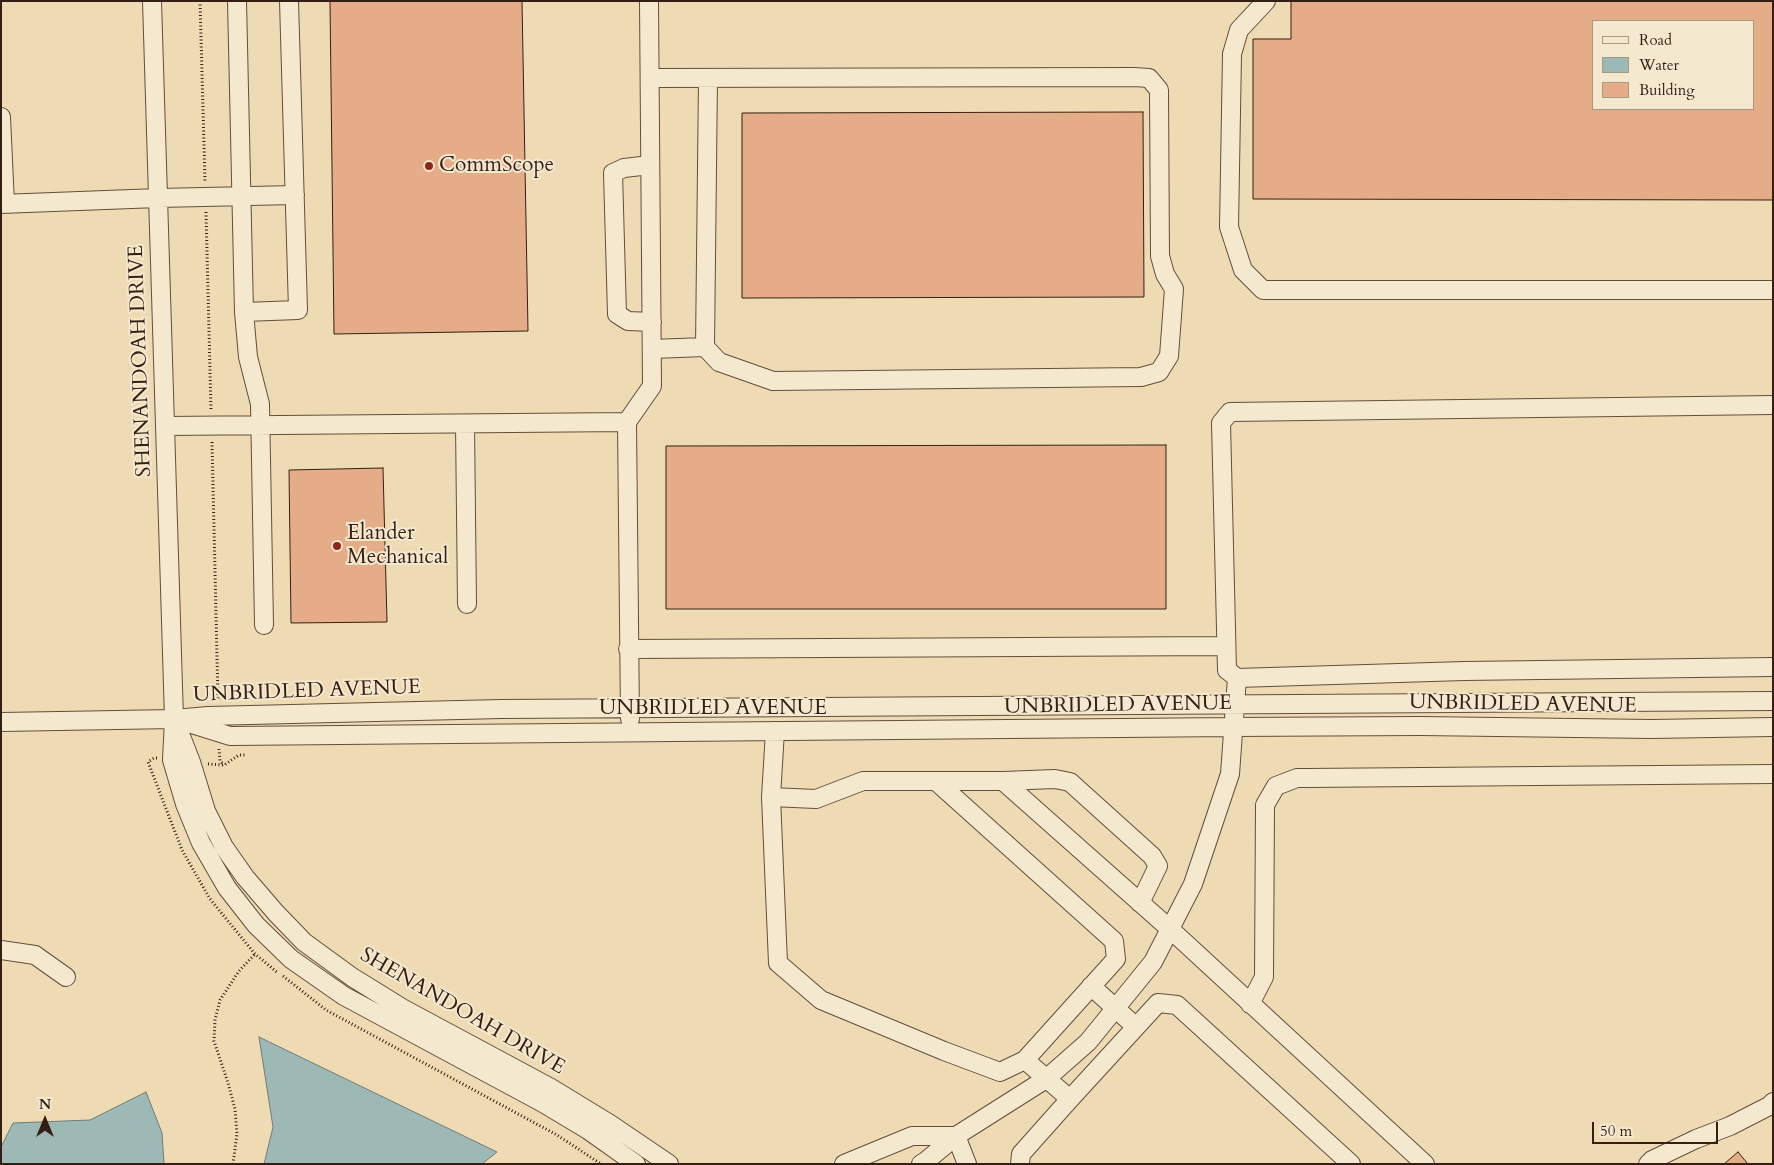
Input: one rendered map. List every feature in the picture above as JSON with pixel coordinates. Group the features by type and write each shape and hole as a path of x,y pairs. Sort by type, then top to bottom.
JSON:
{"street":[{"name":"SHENANDOAH DRIVE","path":"152,1 174,768 184,804 201,843 227,888 256,925 291,959 344,996 543,1103 588,1130 636,1164"},
{"path":"236,1 244,312 248,357 260,404 264,625"},
{"path":"244,312 298,310 289,1"},
{"path":"630,732 627,422 652,386 649,1"},
{"path":"1266,1 1239,30 1232,54 1229,228 1243,270 1263,290 1773,290"},
{"path":"650,78 1134,77 1149,78 1159,90 1160,256 1165,274 1174,289 1169,356 1159,372 1141,377 772,381 719,362 705,347 708,78"},
{"path":"1,116 3,204 158,198 295,196"},
{"path":"650,165 624,168 613,173 617,314 628,321 652,322"},
{"path":"652,348 705,347"},
{"path":"1773,405 1230,412 1221,423 1227,670 1237,678 1464,671 1773,668"},
{"path":"165,426 627,422"},
{"path":"465,424 466,604"},
{"path":"628,649 1226,646"},
{"path":"921,1164 926,1162 956,1136 1046,1079 1088,1042 1153,962 1193,884 1230,774 1237,678"},
{"name":"UNBRIDLED AVENUE","path":"1,722 174,719 218,724 491,709 1773,701"},
{"name":"SHENANDOAH DRIVE","path":"174,719 191,762 206,811 224,847 269,906 304,942 352,977 393,1002 551,1088 610,1124 669,1164"},
{"name":"UNBRIDLED AVENUE","path":"218,724 230,736 1232,727 1420,726 1652,729 1773,727"},
{"path":"775,731 771,797 778,963 821,1000 1000,1072 1025,1060 1116,959 1114,941 937,782"},
{"path":"1250,1004 1264,977 1265,805 1276,786 1297,778 1773,774"},
{"path":"771,797 816,799 863,781 937,782 1055,779 1070,782 1152,856 1158,866 1140,903"},
{"path":"1003,781 1170,930 1424,1164"},
{"path":"1,950 35,955 66,977"},
{"path":"1091,986 1136,1028"},
{"path":"1020,1164 1021,1154 1158,1003 1177,1005 1351,1164"},
{"path":"1025,1060 1070,1099"},
{"path":"1648,1164 1652,1160 1696,1139 1730,1126 1769,1106 1773,1102"},
{"path":"844,1164 912,1136 956,1136"},
{"path":"956,1136 967,1164"}],"path":[{"path":"200,1 218,724 220,761 224,765"},
{"path":"233,1164 237,1134 235,1109 214,1041 215,1020 220,1000 239,971 255,954"}],"water":[{"path":"259,1037 497,1152 482,1164 264,1164 273,1127"},
{"path":"146,1092 162,1133 164,1164 1,1164 1,1147 13,1123 90,1120"}],"building":[{"name":"CommScope","path":"330,1 522,1 528,331 334,334"},
{"path":"1291,1 1773,1 1773,200 1253,199 1253,39 1291,39"},
{"path":"1143,112 1144,297 742,298 742,113"},
{"path":"1166,445 1166,609 666,609 666,446"},
{"name":"Elander Mechanical","path":"383,468 387,622 291,623 289,470"},
{"path":"1738,1152 1748,1164 1724,1164"}],"place":[{"name":"CommScope","path":"429,166"},
{"name":"Elander Mechanical","path":"337,546"}]}
